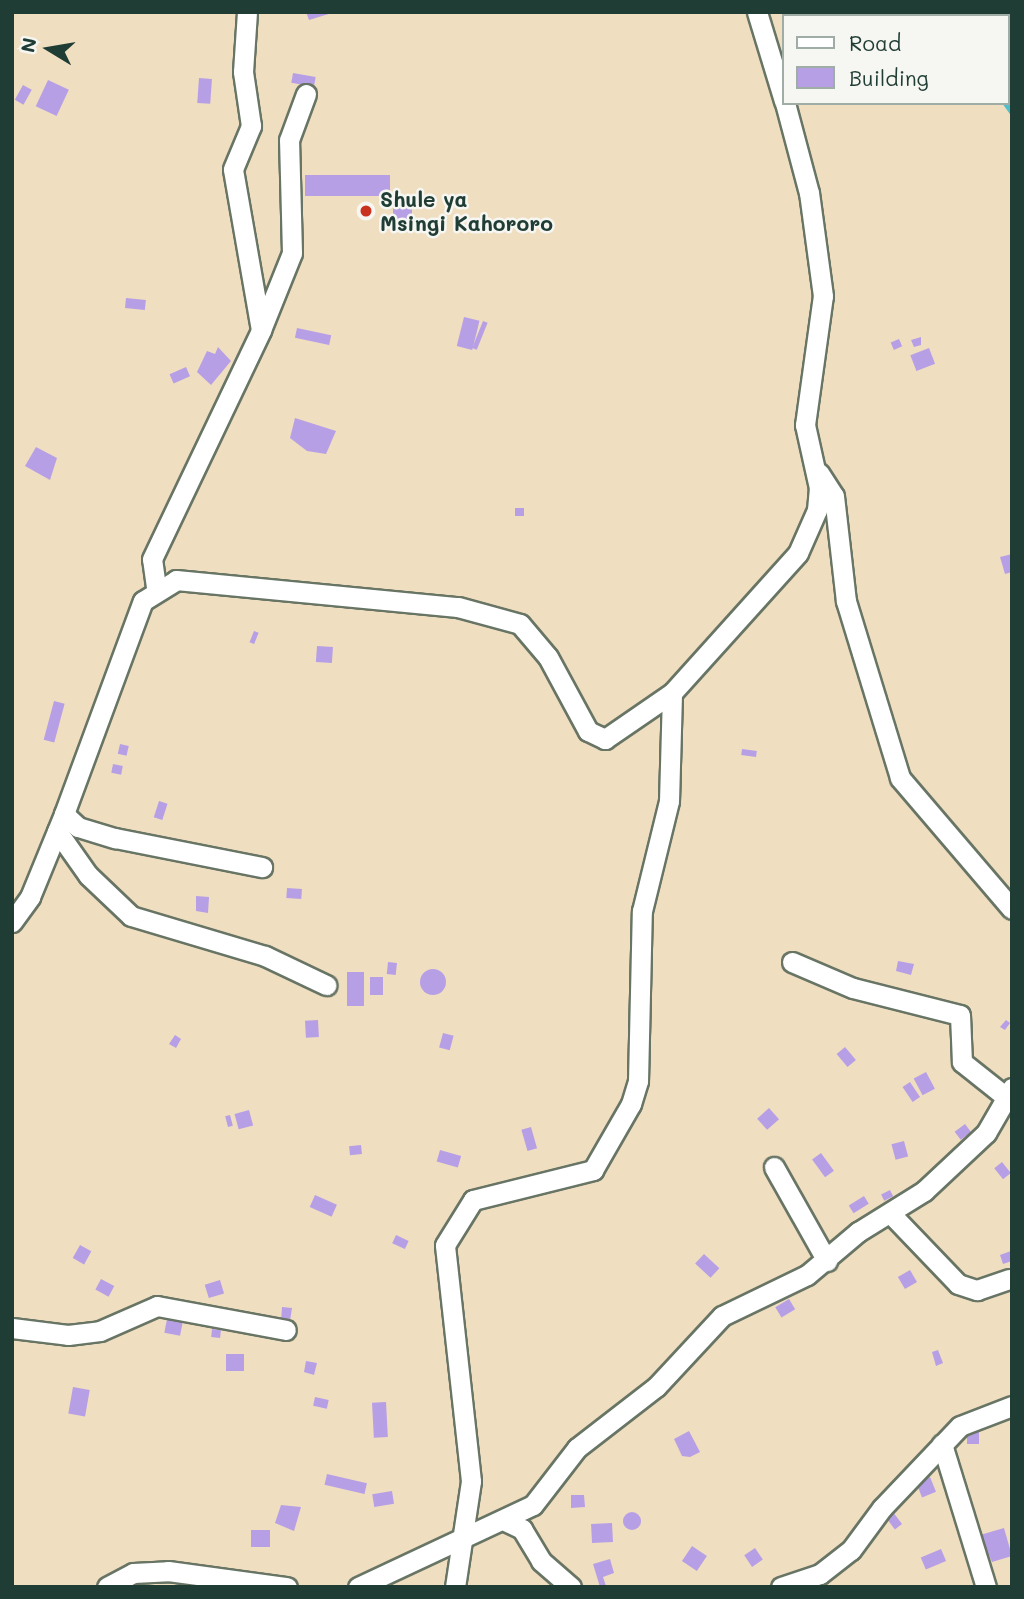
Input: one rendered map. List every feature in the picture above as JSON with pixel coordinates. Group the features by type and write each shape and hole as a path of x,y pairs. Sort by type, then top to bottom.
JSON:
{"street":[{"path":"247,12 243,72 251,127 233,169 261,330"},
{"path":"757,12 782,92"},
{"path":"12,922 60,822 130,630 156,587 152,559 261,330 292,253 289,140 306,94"},
{"path":"156,587 195,581 495,614 533,636 588,731 604,739 672,693 813,531 815,470 805,425 823,296 809,193 786,105"},
{"path":"815,470 834,496 846,601 900,778 1012,909"},
{"path":"455,1587 460,1538 471,1481 445,1245 473,1200 593,1170 631,1104 638,1081 642,911 669,801 672,693"},
{"path":"60,822 115,838 262,867"},
{"path":"60,822 88,875 131,916 265,956 326,985"},
{"path":"358,1587 460,1538 507,1522 533,1505 577,1448 656,1387 722,1316 827,1261 975,1146 1007,1103 962,1062 960,1015 853,988 792,962"},
{"path":"774,1167 827,1261"},
{"path":"890,1213 958,1284 977,1290 1009,1279"},
{"path":"12,1328 68,1335 100,1331 157,1306 286,1330"},
{"path":"781,1587 820,1574 851,1550 942,1444 967,1422 1012,1406"},
{"path":"942,1444 986,1587"},
{"path":"507,1522 522,1529 541,1561 571,1587"},
{"path":"107,1587 133,1573 169,1571 287,1587"}],"water":[{"path":"955,12 1012,12 1012,117 1003,105 1010,105 1010,14"}],"building":[{"path":"306,12 332,12 332,13 309,20"},
{"path":"293,73 316,77 314,87 291,83"},
{"path":"199,78 212,79 210,104 197,103"},
{"path":"48,80 69,90 57,116 36,106"},
{"path":"23,85 32,90 24,105 15,100"},
{"path":"305,175 390,175 390,196 305,196"},
{"path":"393,197 412,197 412,228 393,228"},
{"path":"126,298 146,300 145,310 125,308"},
{"path":"464,317 480,321 472,350 457,346"},
{"path":"483,321 488,323 477,350 472,348"},
{"path":"297,328 331,335 329,345 295,338"},
{"path":"921,337 921,345 914,347 911,340"},
{"path":"899,339 902,346 894,350 891,343"},
{"path":"218,347 231,361 211,385 197,372 207,351 215,354"},
{"path":"929,348 935,364 916,371 910,355"},
{"path":"186,367 190,376 174,383 170,374"},
{"path":"295,418 336,431 326,454 307,451 290,438"},
{"path":"36,447 57,458 50,480 25,466"},
{"path":"515,508 524,508 524,516 515,516"},
{"path":"1012,554 1012,572 1005,574 1000,557"},
{"path":"254,631 259,633 254,644 250,642"},
{"path":"317,646 333,647 332,663 316,662"},
{"path":"54,701 65,704 54,742 44,740"},
{"path":"120,744 129,746 127,756 118,754"},
{"path":"742,749 757,751 756,757 741,755"},
{"path":"113,764 123,766 121,775 111,773"},
{"path":"159,801 168,804 162,820 154,817"},
{"path":"287,888 302,889 301,899 286,898"},
{"path":"196,896 209,897 208,913 196,911"},
{"path":"898,961 914,964 911,975 896,971"},
{"path":"388,962 397,963 396,975 387,974"},
{"path":"433,969 442,973 446,982 442,991 433,995 424,991 420,982 424,973"},
{"path":"347,972 364,972 364,1006 347,1006"},
{"path":"370,977 383,977 383,995 370,995"},
{"path":"318,1020 319,1037 306,1038 305,1021"},
{"path":"1006,1020 1010,1023 1005,1030 1000,1027"},
{"path":"443,1033 454,1036 450,1050 439,1047"},
{"path":"175,1035 181,1039 176,1048 169,1044"},
{"path":"845,1047 856,1060 848,1067 837,1054"},
{"path":"926,1072 935,1089 923,1095 914,1079"},
{"path":"910,1082 920,1097 913,1102 903,1087"},
{"path":"769,1108 779,1119 767,1130 757,1119"},
{"path":"249,1110 253,1125 239,1129 235,1114"},
{"path":"230,1115 233,1126 228,1127 225,1116"},
{"path":"965,1124 971,1132 961,1140 955,1132"},
{"path":"531,1127 537,1148 527,1151 521,1130"},
{"path":"904,1141 908,1156 896,1160 891,1144"},
{"path":"361,1145 362,1154 350,1155 349,1146"},
{"path":"440,1150 461,1156 458,1168 437,1162"},
{"path":"821,1153 834,1171 825,1177 812,1159"},
{"path":"1002,1162 1011,1173 1003,1179 994,1168"},
{"path":"890,1190 893,1196 884,1201 881,1195"},
{"path":"315,1195 337,1205 332,1217 310,1207"},
{"path":"864,1196 869,1204 854,1213 849,1206"},
{"path":"396,1235 409,1241 405,1249 392,1243"},
{"path":"80,1245 91,1251 84,1264 73,1258"},
{"path":"1011,1251 1012,1261 1003,1264 1000,1255"},
{"path":"704,1254 719,1268 710,1278 695,1264"},
{"path":"910,1270 917,1282 905,1289 898,1277"},
{"path":"101,1279 114,1286 109,1297 95,1290"},
{"path":"220,1280 224,1293 209,1298 205,1285"},
{"path":"789,1299 795,1309 781,1318 775,1307"},
{"path":"282,1307 292,1308 290,1321 281,1321"},
{"path":"167,1319 183,1322 180,1336 164,1333"},
{"path":"212,1329 221,1330 220,1338 211,1337"},
{"path":"938,1350 943,1363 936,1366 932,1352"},
{"path":"226,1354 244,1354 244,1371 226,1371"},
{"path":"306,1361 317,1363 314,1375 304,1372"},
{"path":"73,1387 90,1390 85,1417 68,1414"},
{"path":"315,1397 329,1400 327,1409 313,1406"},
{"path":"386,1402 388,1437 374,1438 372,1403"},
{"path":"689,1431 700,1452 690,1457 682,1456 674,1439"},
{"path":"967,1432 979,1432 979,1444 967,1444"},
{"path":"327,1474 367,1483 364,1494 325,1485"},
{"path":"930,1477 936,1492 922,1497 916,1483"},
{"path":"392,1491 394,1504 374,1507 372,1494"},
{"path":"571,1495 584,1495 585,1507 571,1508"},
{"path":"281,1505 301,1507 294,1531 275,1523"},
{"path":"890,1508 902,1524 895,1529 883,1513"},
{"path":"628,1512 636,1512 641,1521 639,1528 628,1530 623,1525 623,1517"},
{"path":"612,1523 613,1542 592,1543 591,1524"},
{"path":"1004,1528 1012,1556 992,1562 980,1535"},
{"path":"251,1530 270,1530 270,1547 251,1547"},
{"path":"692,1546 707,1556 697,1571 682,1561"},
{"path":"755,1548 763,1560 752,1567 744,1555"},
{"path":"941,1549 946,1561 926,1570 921,1558"},
{"path":"610,1559 614,1573 603,1577 606,1586 600,1587 593,1564"}],"place":[{"name":"Shule ya Msingi Kahororo","path":"366,211"}]}
